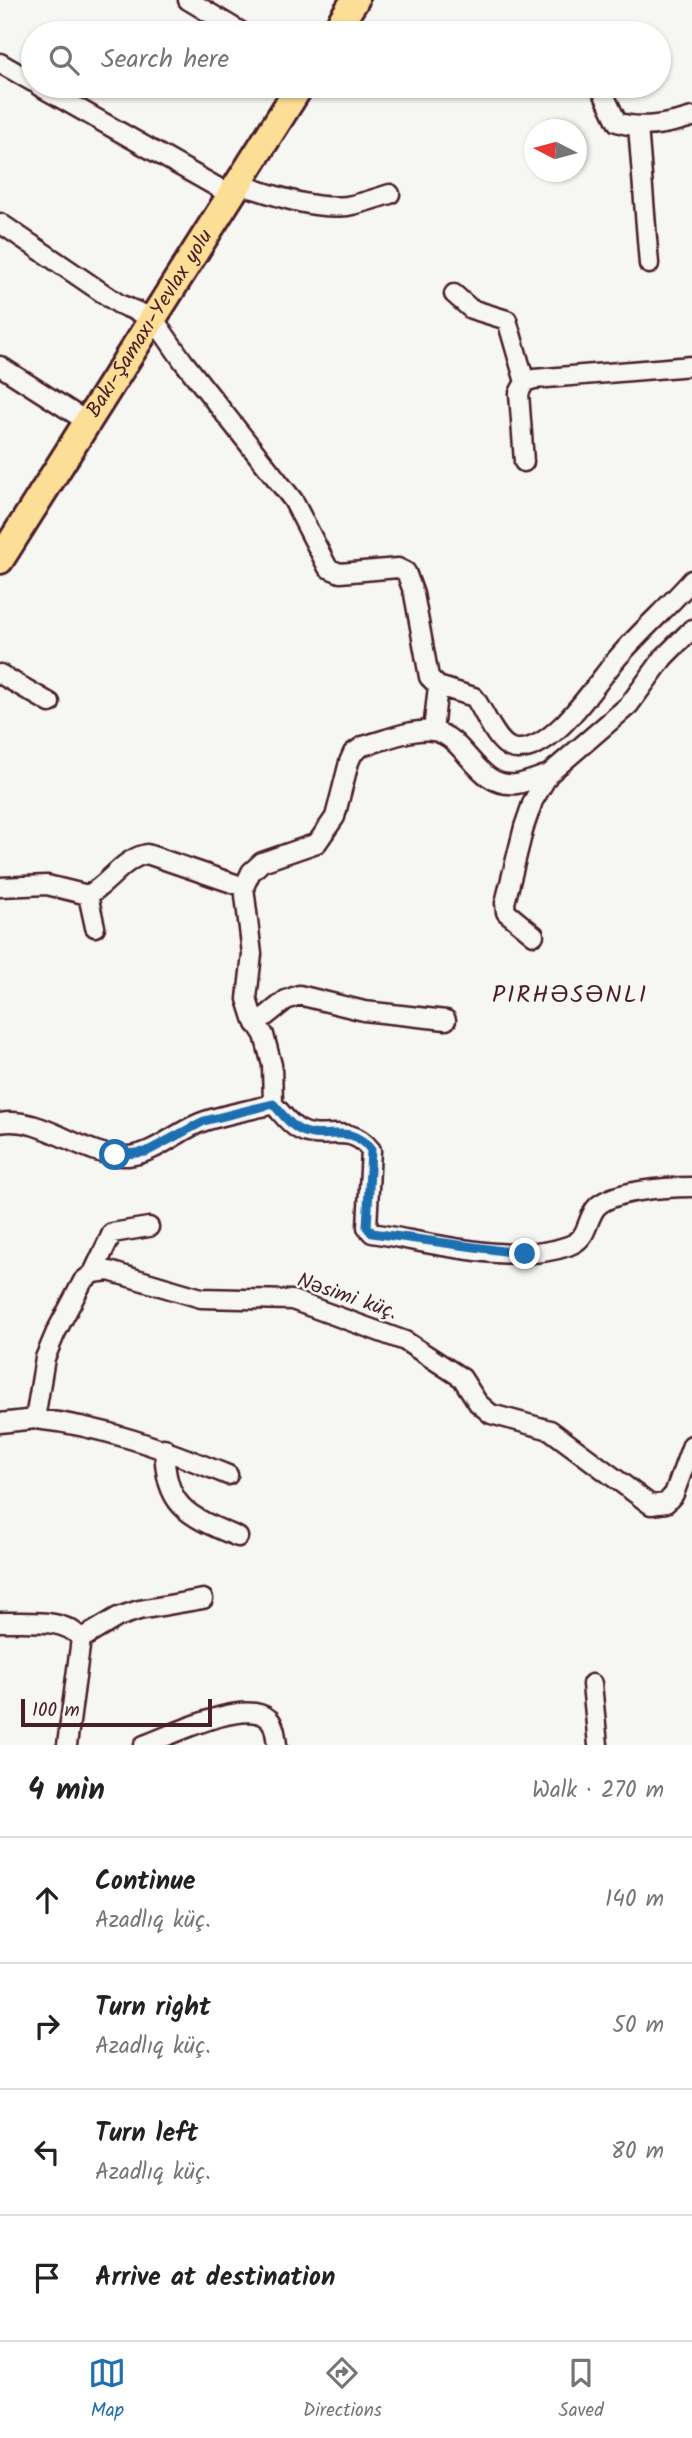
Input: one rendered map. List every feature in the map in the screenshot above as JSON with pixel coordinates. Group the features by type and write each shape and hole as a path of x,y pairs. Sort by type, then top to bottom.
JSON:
{"highway":[{"path":"342,21 355,0"},
{"name":"Bakı-Şamaxı-Yevlax yolu","path":"0,560 292,98"}],"street":[{"path":"188,0 223,21"},
{"path":"0,64 21,75"},
{"path":"62,98 234,189 329,206 348,206 390,194"},
{"path":"606,98 617,121 638,126 692,117"},
{"path":"638,126 649,264"},
{"path":"0,223 119,304 153,317 183,361 293,500 328,568 340,573 398,568 406,572 414,594 424,664 429,677 438,686 474,697 503,744 516,750 538,744 572,716 620,655 692,580"},
{"path":"454,293 471,309 507,320 525,382 519,393 524,461"},
{"path":"0,366 86,421"},
{"path":"525,382 561,376 692,366"},
{"path":"534,935 506,912 505,903 533,801 549,774 629,705 664,657 692,629"},
{"path":"0,674 50,703"},
{"path":"433,731 438,686"},
{"path":"549,774 515,784 494,778 474,768 456,741 433,731 363,746 353,753 335,817 317,843 262,862 251,872 244,887 251,954 247,999 256,1024 264,1035 272,1065 273,1104 297,1128 307,1132 341,1133 364,1141 371,1150 367,1227 372,1233 499,1253 535,1253 569,1246 581,1239 596,1207 606,1201 649,1189 692,1187"},
{"path":"0,887 47,885 88,895 99,889 134,856 147,854 244,887"},
{"path":"88,895 95,927"},
{"path":"256,1024 286,1000 299,995 364,1011 446,1020"},
{"path":"0,1123 28,1123 77,1146 130,1156 146,1152 204,1121 273,1104"},
{"path":"35,1419 45,1357 83,1281 93,1273 112,1233 149,1227"},
{"name":"Nəsimi küç.","path":"93,1273 109,1271 201,1298 292,1300 405,1341 462,1378 478,1403 491,1414 550,1430 651,1505 666,1503 674,1493 692,1445"},
{"path":"0,1423 35,1419 73,1423 164,1448 228,1475"},
{"path":"164,1448 165,1478 171,1495 204,1523 238,1537"},
{"path":"81,1639 118,1617 139,1610 203,1599"},
{"path":"0,1622 60,1625 75,1630 81,1639 67,1745"},
{"path":"593,1684 598,1745"},
{"path":"144,1745 230,1712 257,1714 269,1719 276,1732 277,1745"}],"district":[{"name":"PIRHƏSƏNLI","path":"570,995"}],"route":[{"path":"115,1155 130,1156 146,1152 204,1121 273,1104 297,1128 307,1132 356,1136 371,1150 367,1227 372,1233 499,1253 525,1254"}]}
